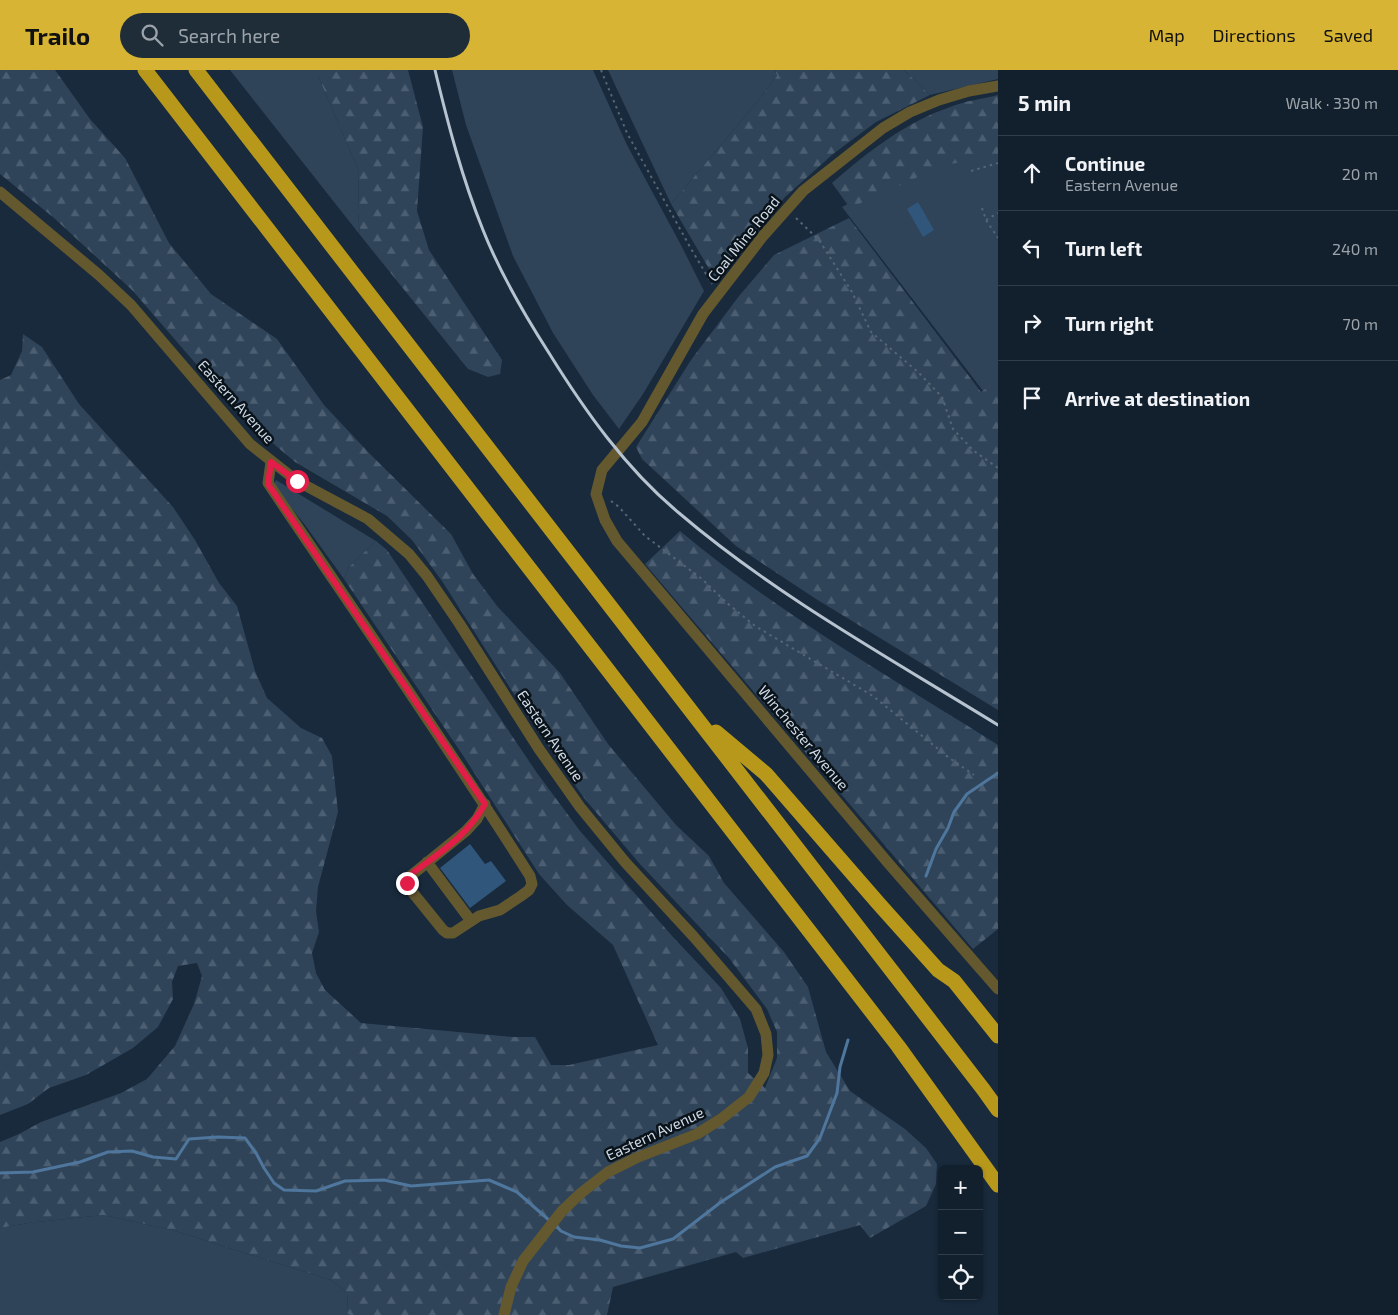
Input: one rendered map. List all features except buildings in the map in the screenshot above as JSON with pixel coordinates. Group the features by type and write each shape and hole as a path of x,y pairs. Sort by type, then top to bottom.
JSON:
{"highway":[{"path":"145,70 898,1046 998,1185"},
{"path":"196,70 998,1110"},
{"path":"694,714 766,774 938,970 954,981 998,1036"},
{"path":"938,970 947,988 998,1050"}],"street":[{"name":"Coal Mine Road","path":"597,494 602,470 642,422 703,314 763,236 803,191 883,128 910,112 939,100 969,91 998,86"},
{"name":"Eastern Avenue","path":"0,192 99,275 131,305 250,444 297,481 368,519 409,554 459,623 539,749 580,807 625,862 694,937 756,1009 766,1034 768,1055 764,1073 749,1097 721,1119 697,1134 636,1158 608,1172 572,1201 523,1261 511,1287 504,1315"},
{"path":"271,462 268,484 485,804 530,876 532,884 529,890 521,896 500,910 480,916 454,932 447,933 409,888 408,878 466,831 477,818 485,804"},
{"name":"Winchester Avenue","path":"597,494 605,520 617,541 889,864 998,989"},
{"path":"427,862 471,921"}],"path":[{"path":"601,70 628,133 690,247 718,294"},
{"path":"971,171 998,163"},
{"path":"982,208 986,220 998,238"},
{"path":"787,209 819,240 852,292 871,332 918,372 942,397 953,429 974,451 998,468"},
{"path":"986,220 998,213"},
{"path":"597,494 619,507 645,536 702,579 755,626 874,696 948,757 974,775"}],"green space":[{"path":"0,70 55,70 90,119 125,158 169,243 211,294 277,339 324,405 370,454 451,534 473,574 497,606 560,673 608,744 676,825 709,856 724,883 784,952 808,987 826,1052 850,1091 905,1129 926,1148 937,1164 936,1184 926,1206 870,1238 860,1225 743,1258 736,1252 613,1287 607,1315 350,1315 347,1313 348,1293 331,1280 172,1230 103,1215 0,1228 0,1142 41,1122 121,1093 147,1079 175,1046 194,1004 202,976 197,963 178,966 172,982 173,999 158,1027 133,1048 86,1075 49,1088 28,1104 0,1115 0,380 11,375 22,351 23,334 42,347 79,404 173,507 195,540 219,583 237,606 255,671 267,698 301,728 322,738 332,756 338,812 318,887 316,911 319,932 312,953 316,973 325,990 361,1023 514,1037 535,1037 551,1065 569,1065 658,1045 613,945 567,905 539,874 464,757 344,579 348,568 376,541 387,550 537,773 580,831 673,937 721,988 740,1019 748,1048 748,1073 765,1088 777,1058 777,1032 767,1009 729,958 639,863 584,798 533,724 442,581 412,540 387,516 295,462 255,428 210,380 132,290 54,218 0,174"},
{"path":"230,70 318,70 318,76 359,172 358,212 360,235"},
{"path":"318,70 408,70 423,127 417,211 429,250 502,360 500,374 488,377 468,369 360,235 358,212 359,172 318,76"},
{"path":"452,70 593,70 627,145 704,291 643,394 619,429 593,395 553,333 513,256 466,125"},
{"path":"608,70 775,70 777,76 671,204"},
{"path":"775,70 904,70 930,95 876,122 833,154 785,197 715,279 671,204 777,76"},
{"path":"904,70 998,70 998,79 930,95"},
{"path":"998,95 998,154 942,166 850,208 832,183 887,139 917,121 956,105"},
{"path":"998,137 998,394 990,400 842,207 864,195"},
{"path":"849,218 981,392 998,380 998,710 816,599 736,546 642,459 636,447 691,360 739,296 774,255"},
{"path":"276,480 376,541 348,568 344,579 273,485"},
{"path":"680,531 717,561 795,617 998,745 998,929 973,949 645,564"},
{"path":"103,1215 172,1230 331,1280 348,1293 347,1312 350,1315 0,1315 0,1228"}],"waterway":[{"path":"926,876 936,849 948,828 954,812 967,794 998,773"},
{"path":"555,1225 561,1231 574,1237 600,1240 621,1246 640,1248 673,1239 721,1202 775,1167 807,1156 820,1138 837,1093 840,1067 848,1040"},
{"path":"0,1173 33,1172 80,1162 108,1152 132,1151 153,1157 176,1159 189,1139 245,1138 274,1183 284,1190 316,1191 345,1181 384,1180 411,1186 489,1180 517,1192 550,1221"}],"railway":[{"path":"435,70 450,131 475,210 505,278 540,338 592,418 641,478 679,513 716,543 794,599 875,651 998,725"}],"route":[{"path":"297,481 271,462 268,484 485,804 477,818 466,831 414,872 408,878 407,883"}]}
